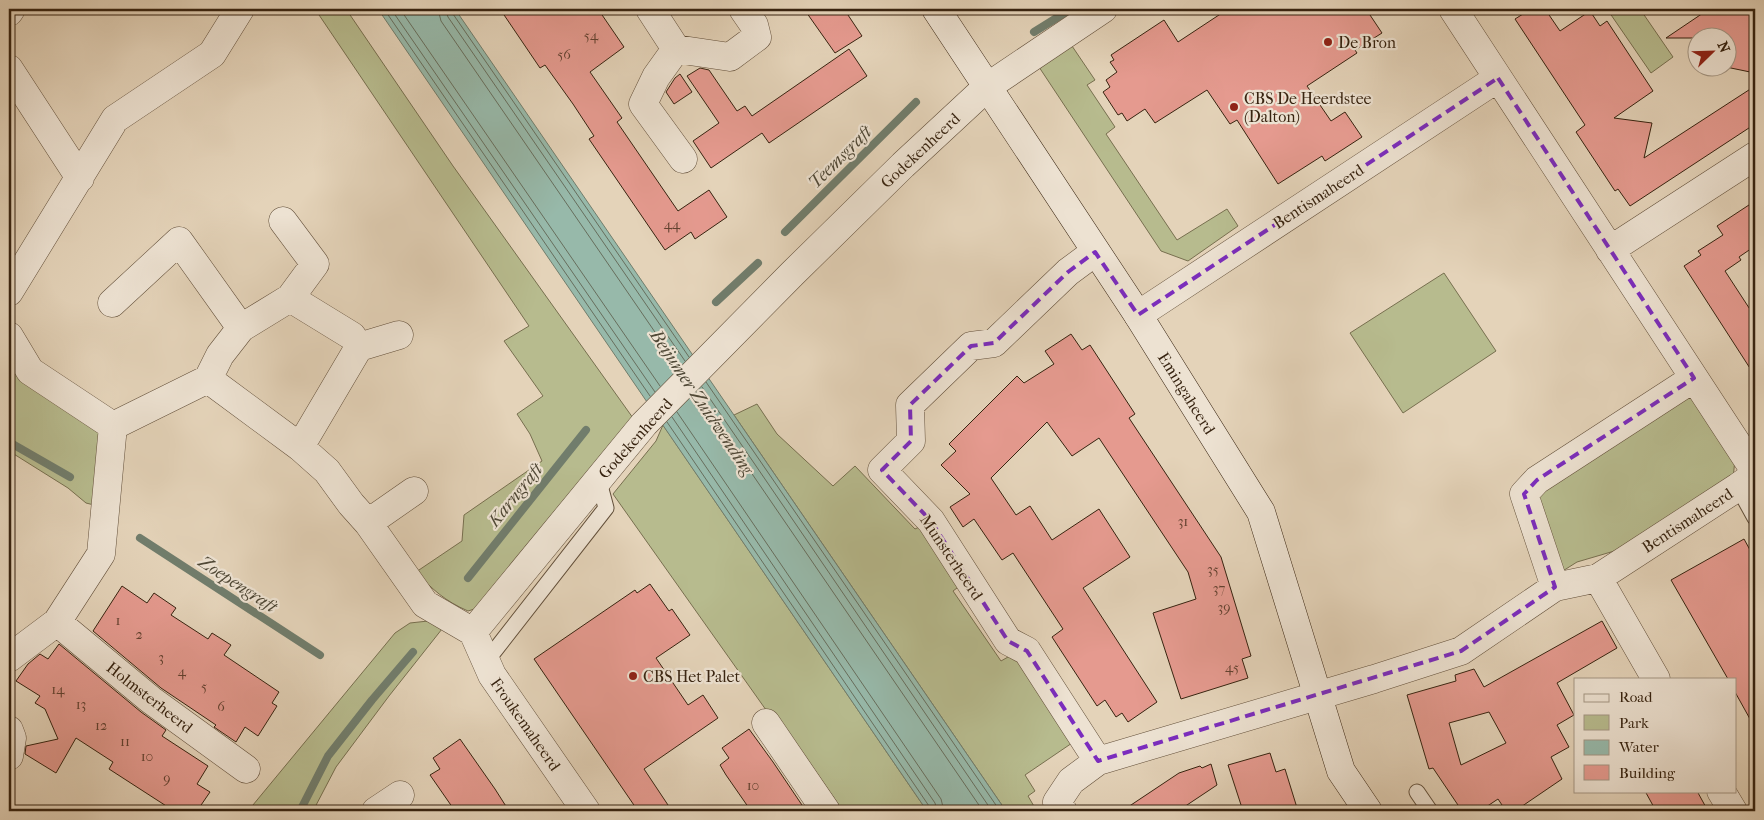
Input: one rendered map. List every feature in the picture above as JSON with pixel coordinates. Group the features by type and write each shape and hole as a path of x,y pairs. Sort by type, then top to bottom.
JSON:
{"street":[{"path":"9,292 116,119 212,54 240,9"},
{"path":"650,9 676,49 730,57 757,37 754,25 743,9"},
{"name":"Emingaheerd","path":"936,9 1138,315 1261,512 1341,771 1368,811"},
{"name":"Godekenheerd","path":"473,632 644,424 861,206 987,87 1103,9"},
{"name":"Bentismaheerd","path":"1318,696 1461,651 1556,587 1598,578 1738,487 1752,477 1755,471 1453,9"},
{"path":"676,49 656,77 643,104 682,159"},
{"path":"9,69 80,178"},
{"name":"Bentismaheerd","path":"1138,315 1498,78"},
{"path":"1610,250 1755,156"},
{"path":"113,426 208,379 220,355 241,328 290,298 315,264 284,221"},
{"path":"112,303 179,241 241,328"},
{"name":"Munsterheerd","path":"1095,252 1068,272 994,343 970,346 910,405 911,441 882,470 931,521 1008,641 1027,651 1098,761"},
{"path":"290,298 352,336 359,347"},
{"path":"9,336 30,371 113,426"},
{"path":"300,447 359,347 399,336"},
{"path":"1556,587 1524,494 1537,480 1694,378"},
{"path":"208,379 300,447 327,470 351,504 368,523 425,604 473,632"},
{"path":"9,658 57,622 102,554 113,426"},
{"path":"368,523 414,491"},
{"path":"1598,578 1655,678"},
{"name":"Holmsterheerd","path":"57,622 151,700 246,769"},
{"name":"Froukemaheerd","path":"473,632 492,676 586,811"},
{"path":"1063,811 1057,802 1070,781 1098,761 1318,696"},
{"path":"766,723 826,811"},
{"path":"9,730 12,738 9,756"},
{"path":"1723,792 1733,811"},
{"path":"376,811 400,795"}],"lane":[{"path":"485,662 606,508 598,478"},
{"path":"1738,487 1755,518"},
{"path":"1417,792 1430,811"}],"highlighted area":[{"path":"1498,78 1694,378 1537,480 1524,494 1555,587 1461,651 1098,761 1027,651 1008,641 931,521 882,470 911,441 910,405 971,346 994,343 1068,272 1095,252 1138,315"}],"green space":[{"path":"315,9 346,9 453,166 633,418 484,606 468,611 440,594 416,572 462,541 464,515 542,461 530,434 517,414 543,396 504,341 529,326"},
{"path":"1113,9 1121,9 1072,46 1095,80 1087,85 1115,127 1106,134 1177,240 1227,209 1238,226 1188,261 1161,251 1039,67"},
{"path":"1607,9 1640,9 1673,57 1651,73"},
{"path":"1444,273 1496,351 1403,413 1350,333"},
{"path":"9,358 100,429 98,506 86,503 68,488 9,451"},
{"path":"1691,394 1735,459 1733,479 1628,547 1577,562 1558,574 1535,495"},
{"path":"757,404 777,434 833,486 855,466 915,529 921,526 961,585 953,591 1001,661 1015,653 1075,741 1025,775 1035,791 1028,796 1035,808 1031,811 1006,811 734,415"},
{"path":"663,425 927,811 843,811 776,714 771,717 613,494 656,441"},
{"path":"428,621 442,629 336,767 313,811 248,811 395,633 410,623"}],"water":[{"name":"Beijumer Zuidwending","path":"378,9 455,9 1006,811 927,811"}],"building":[{"path":"500,9 598,9 624,47 590,72 622,118 617,122 678,211 709,190 727,217 695,239 691,232 665,250 589,139 594,136 573,104 545,65 540,68"},
{"path":"804,9 844,9 862,36 835,53"},
{"path":"1228,9 1366,9 1382,33 1355,50 1357,53 1307,86 1331,121 1345,112 1362,137 1325,161 1322,156 1278,184 1237,120 1230,124 1207,90 1155,123 1145,109 1127,121 1122,113 1118,115 1103,92 1110,87 1106,80 1117,72 1110,62 1114,60 1111,55 1164,20 1178,42"},
{"path":"1531,9 1545,9 1560,31 1590,11 1600,26 1607,21 1653,91 1614,118 1652,123 1644,158 1755,86 1755,124 1630,206 1618,189 1615,191 1576,132 1585,125 1515,19"},
{"path":"1709,9 1755,9 1755,73 1736,69 1736,28 1686,28 1686,38 1666,38"},
{"path":"849,49 867,76 769,143 762,133 711,168 693,141 719,123 687,76 700,68 709,70 737,111 745,106 752,116"},
{"path":"680,74 692,92 674,104 666,92"},
{"path":"1755,201 1755,246 1739,257 1741,260 1725,271 1755,317 1755,376 1684,266 1701,255 1698,251 1723,235 1717,226"},
{"path":"1071,334 1082,350 1090,345 1135,414 1129,418 1221,557 1251,656 1242,659 1248,678 1181,699 1153,613 1196,599 1188,572 1099,438 1072,456 1047,422 991,478 1016,515 1030,506 1052,540 1099,509 1130,557 1083,588 1157,702 1128,722 1122,713 1116,717 1105,700 1097,706 1052,637 1063,629 1013,553 1002,560 974,519 963,527 950,507 970,494 941,465 956,451 949,444 1017,376 1024,383 1054,364 1045,351"},
{"path":"1744,539 1755,559 1755,728 1736,694 1736,678 1727,678 1671,580"},
{"path":"650,584 669,611 672,609 690,635 656,658 688,705 703,695 718,718 644,769 672,811 638,811 534,659 635,590 637,593"},
{"path":"122,586 147,603 154,593 176,608 171,615 208,639 212,633 231,645 224,655 279,692 272,703 277,706 258,736 245,727 236,742 214,727 216,725 161,688 93,631"},
{"path":"1602,621 1617,648 1557,683 1574,715 1557,725 1569,747 1551,757 1562,779 1515,811 1506,811 1498,799 1480,811 1462,811 1433,768 1429,769 1407,695 1456,681 1455,675 1474,669 1484,687","holes":["1489,712 1506,743 1461,765 1449,723"]},
{"path":"59,644 141,712 166,730 162,736 208,766 197,784 210,792 197,811 174,811 109,769 113,762 76,738 56,773 25,754 26,746 58,739 45,709 35,703 40,696 16,681 28,664 40,654 48,659"},
{"path":"749,729 806,811 751,811 720,765 729,758 722,748"},
{"path":"460,739 509,811 455,811 430,775 440,769 433,758"},
{"path":"1270,753 1276,772 1285,769 1298,811 1243,811 1228,765"},
{"path":"1211,764 1217,785 1178,811 1122,811 1179,773"},
{"path":"1646,792 1698,792 1708,811 1656,811"}],"waterway":[{"path":"1034,32 1071,9"},
{"name":"Teemsgraft","path":"785,232 916,102"},
{"name":"Teemsgraft","path":"716,302 758,263"},
{"name":"Karngraft","path":"468,578 586,430"},
{"path":"9,442 70,477"},
{"name":"Zoepengraft","path":"140,538 320,655"},
{"name":"Zoepengraft","path":"300,811 328,756 413,652"}],"place":[{"name":"De Bron","path":"1328,42"},
{"name":"CBS De Heerdstee (Dalton)","path":"1234,107"},
{"name":"CBS Het Palet","path":"633,676"}]}
